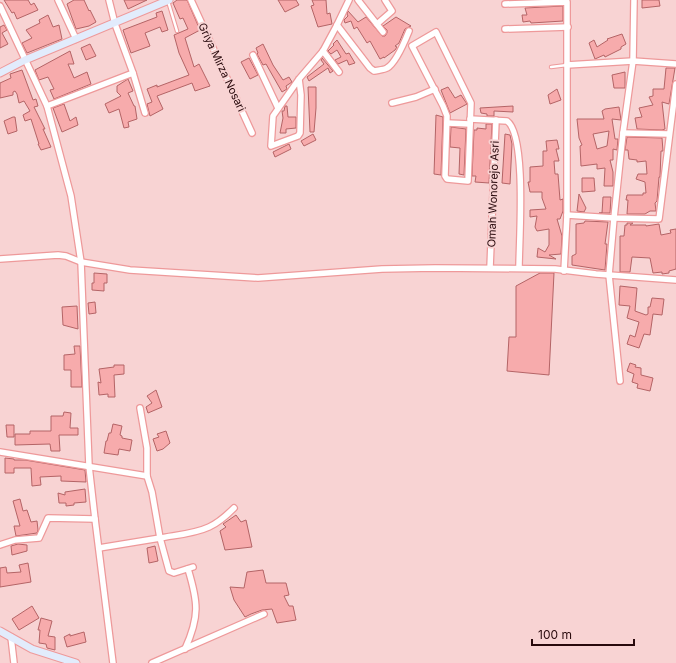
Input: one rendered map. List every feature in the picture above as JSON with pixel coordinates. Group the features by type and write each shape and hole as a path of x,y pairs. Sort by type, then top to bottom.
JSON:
{"street":[{"path":"58,0 76,39"},
{"path":"109,0 115,24 133,73 145,113"},
{"path":"0,73 25,60 115,24 160,2 169,0"},
{"name":"Griya Mirza Nosari","path":"191,0 252,133"},
{"path":"299,79 301,96 300,133 298,136 271,146 272,116 299,79 323,51 338,25 349,0"},
{"path":"358,0 383,32"},
{"path":"377,24 392,11 385,0"},
{"path":"620,381 610,275 614,218 623,133 633,61 634,0"},
{"path":"505,4 553,1 567,2 568,215 564,271"},
{"path":"0,6 47,106 71,196 81,262 89,466 113,663"},
{"path":"338,25 370,68 374,71 389,67 400,51 409,31"},
{"path":"505,29 568,27"},
{"path":"436,32 471,103 470,121 468,181 447,180 445,176 447,116 435,89 412,46 436,32"},
{"path":"323,51 338,72"},
{"path":"253,55 278,108"},
{"path":"567,65 633,61 676,64"},
{"path":"47,106 133,73"},
{"path":"568,215 659,219 676,84"},
{"path":"392,103 416,97 435,89"},
{"name":"Omah Wonorejo Asri","path":"490,268 496,120"},
{"name":"Omah Wonorejo Asri","path":"447,123 496,120 507,121 510,123 519,152 519,268"},
{"path":"623,133 669,134"},
{"path":"0,259 58,255 66,256 81,262 130,270 258,278 382,269 519,268 676,280"},
{"path":"140,408 147,448 147,476 152,492 160,538 169,571 174,573 190,568 195,594 197,612 194,626 185,648"},
{"path":"0,452 147,476"},
{"path":"99,548 200,530 209,527 234,508"},
{"path":"0,544 15,540 39,538 48,518 95,519"},
{"path":"152,663 264,614"},
{"path":"0,631 32,649 76,663"},
{"path":"11,637 14,663"}],"lane":[{"path":"169,0 177,31"},
{"path":"551,67 567,65"}],"building":[{"path":"4,0 28,0 31,5 34,3 38,10 17,19 14,12 12,13"},
{"path":"74,0 84,0 96,22 89,26 76,29 67,4"},
{"path":"124,0 147,0 128,9"},
{"path":"177,0 187,0 200,30 185,38 194,67 199,64 210,86 195,91 192,83 157,96 163,109 150,116 147,104 152,102 147,89 157,85 157,87 189,75 179,53 174,35 188,29 183,18 180,19 173,3"},
{"path":"278,0 296,0 299,5 285,12"},
{"path":"312,0 326,0 327,14 330,13 332,24 318,27 311,6 314,5"},
{"path":"642,0 659,0 660,6 642,8"},
{"path":"563,6 563,21 523,22 522,15 527,15 525,8"},
{"path":"162,11 168,30 162,32 160,27 145,33 150,46 131,53 123,30 157,17 156,13"},
{"path":"348,11 358,22 366,17 382,36 385,36 387,33 387,30 383,26 396,17 411,26 405,29 399,43 395,46 397,47 395,50 384,58 380,59 370,41 367,43 357,27 354,29 351,21 345,23 344,20 348,16"},
{"path":"48,15 53,27 59,25 62,39 27,53 22,43 32,38 26,30 40,23 39,20"},
{"path":"4,25 7,30 2,33 8,44 0,48 0,27"},
{"path":"622,34 626,44 621,47 621,49 605,57 604,55 595,59 589,43 594,40 597,47 608,40 607,39"},
{"path":"337,40 346,54 349,53 355,63 349,65 347,60 338,64 335,60 341,57 337,50 331,54 328,51"},
{"path":"90,44 96,56 86,60 81,48"},
{"path":"263,44 273,65 283,80 289,77 292,82 286,86 287,89 282,92 266,64 263,65 257,54 256,48"},
{"path":"70,51 74,64 68,64 74,78 87,72 91,84 54,99 50,90 54,89 48,77 39,80 35,70"},
{"path":"249,58 258,75 250,79 241,62"},
{"path":"322,58 333,71 330,73 328,68 309,81 307,77 324,64 321,60"},
{"path":"666,68 675,68 669,104 662,102 665,129 637,129 635,118 642,117 639,108 653,105 649,97 653,96 653,89 664,89"},
{"path":"22,70 33,100 36,99 38,106 34,107 45,129 43,129 51,147 41,150 31,119 25,121 23,115 30,111 24,101 19,103 15,91 13,92 13,95 0,98 0,83 11,78 10,74"},
{"path":"625,72 625,88 614,88 612,75"},
{"path":"128,79 133,91 128,93 135,106 137,119 128,122 129,127 124,128 119,109 109,113 105,104 121,96 117,92 117,86"},
{"path":"308,87 316,87 314,132 310,132"},
{"path":"448,87 455,98 461,95 467,104 450,113 441,90"},
{"path":"557,89 561,100 550,104 548,95"},
{"path":"64,104 70,121 76,117 78,125 62,132 53,108"},
{"path":"285,106 287,106 288,117 296,117 296,128 286,129 286,133 280,133 283,118 282,111 284,111"},
{"path":"513,106 513,112 494,111 494,116 487,116 487,114 481,113 480,108"},
{"path":"619,107 621,120 612,119 615,139 618,139 617,150 613,149 613,160 610,160 613,172 613,186 604,186 605,168 597,169 597,164 581,166 580,146 582,145 579,138 577,119 604,119 602,111 605,109","holes":["609,131 607,146 597,149 593,134"]},
{"path":"436,115 443,117 441,175 434,174"},
{"path":"15,117 17,131 8,134 4,121"},
{"path":"486,124 492,124 489,183 475,182 476,176 472,176 474,130 477,130 477,128 486,129"},
{"path":"451,127 466,129 464,175 459,174 460,148 450,147"},
{"path":"313,134 316,140 304,146 301,141"},
{"path":"505,134 510,135 512,144 510,184 502,183"},
{"path":"627,137 662,138 663,151 661,151 660,177 657,201 655,203 656,211 650,211 645,214 627,214 627,195 643,195 643,193 646,193 645,182 636,179 638,174 647,174 646,161 637,162 637,160 629,159 628,150 625,150"},
{"path":"557,140 559,149 556,149 559,161 554,161 555,174 558,174 560,200 563,199 563,211 560,219 557,219 562,236 561,254 549,255 556,259 537,257 538,248 545,252 549,245 549,229 537,231 535,227 537,216 530,217 530,210 546,209 542,198 542,192 530,192 528,182 530,182 530,167 543,166 543,151 547,151 546,141"},
{"path":"289,144 291,149 275,157 273,152"},
{"path":"582,178 594,178 595,191 582,192"},
{"path":"579,194 586,208 584,212 577,211"},
{"path":"603,197 611,197 610,213 602,213"},
{"path":"585,221 608,222 605,244 607,244 605,270 572,265 572,256 576,254 576,224 584,223"},
{"path":"627,223 633,223 630,225 646,226 659,224 661,235 671,233 670,230 676,229 676,269 669,271 669,273 653,273 650,258 632,257 630,272 620,272 620,236 624,236 625,225 627,225"},
{"path":"94,273 107,274 107,283 104,283 104,291 92,290"},
{"path":"540,273 554,273 549,375 507,371 509,337 516,337 516,286"},
{"path":"620,286 637,288 635,311 646,315 648,314 648,307 650,307 652,298 664,299 662,315 653,314 650,335 644,334 639,348 627,344 630,335 635,337 639,322 627,318 630,306 619,305"},
{"path":"95,302 96,313 89,314 88,303"},
{"path":"77,306 78,329 63,325 62,307"},
{"path":"74,346 80,346 82,387 71,387 71,370 64,370 64,355 75,354"},
{"path":"630,363 636,365 635,367 641,368 641,375 653,378 650,391 637,388 638,384 632,382 634,374 627,371"},
{"path":"114,365 124,365 124,374 114,375 115,397 108,397 108,394 99,395 98,382 101,383 99,369 114,367"},
{"path":"156,390 162,407 148,413 146,407 152,403 147,396"},
{"path":"64,412 71,413 70,428 78,428 78,435 59,435 60,451 51,451 50,444 15,445 15,434 30,434 30,431 51,431 51,416 63,416"},
{"path":"113,424 122,426 120,435 122,438 132,440 130,451 119,449 118,455 104,453 106,441 109,433 111,433"},
{"path":"6,425 14,425 14,437 7,437"},
{"path":"166,431 170,443 163,449 157,451 153,439 159,437 157,434"},
{"path":"5,458 85,470 86,482 61,481 61,476 40,477 41,485 32,486 31,468 14,468 14,473 5,473"},
{"path":"85,489 86,502 74,503 74,505 66,506 66,503 59,503 58,493 65,495 65,492"},
{"path":"20,499 23,511 27,510 31,522 37,521 37,533 16,536 14,526 20,526 13,501"},
{"path":"236,515 241,522 246,520 252,547 225,550 220,531 226,527 223,524"},
{"path":"18,544 27,545 27,551 12,555 11,546"},
{"path":"155,546 158,561 149,563 147,548"},
{"path":"28,563 31,582 0,587 0,568 6,567 7,573 21,572 19,565"},
{"path":"263,570 266,583 286,583 289,595 284,596 289,606 293,606 296,620 277,623 272,609 262,610 245,617 234,600 230,587 244,588 247,572"},
{"path":"32,606 39,618 19,630 12,619"},
{"path":"41,618 52,621 48,636 55,637 55,650 47,648 46,644 39,643 40,630 38,630"},
{"path":"84,632 86,642 67,647 64,637 70,634 70,636"}]}
